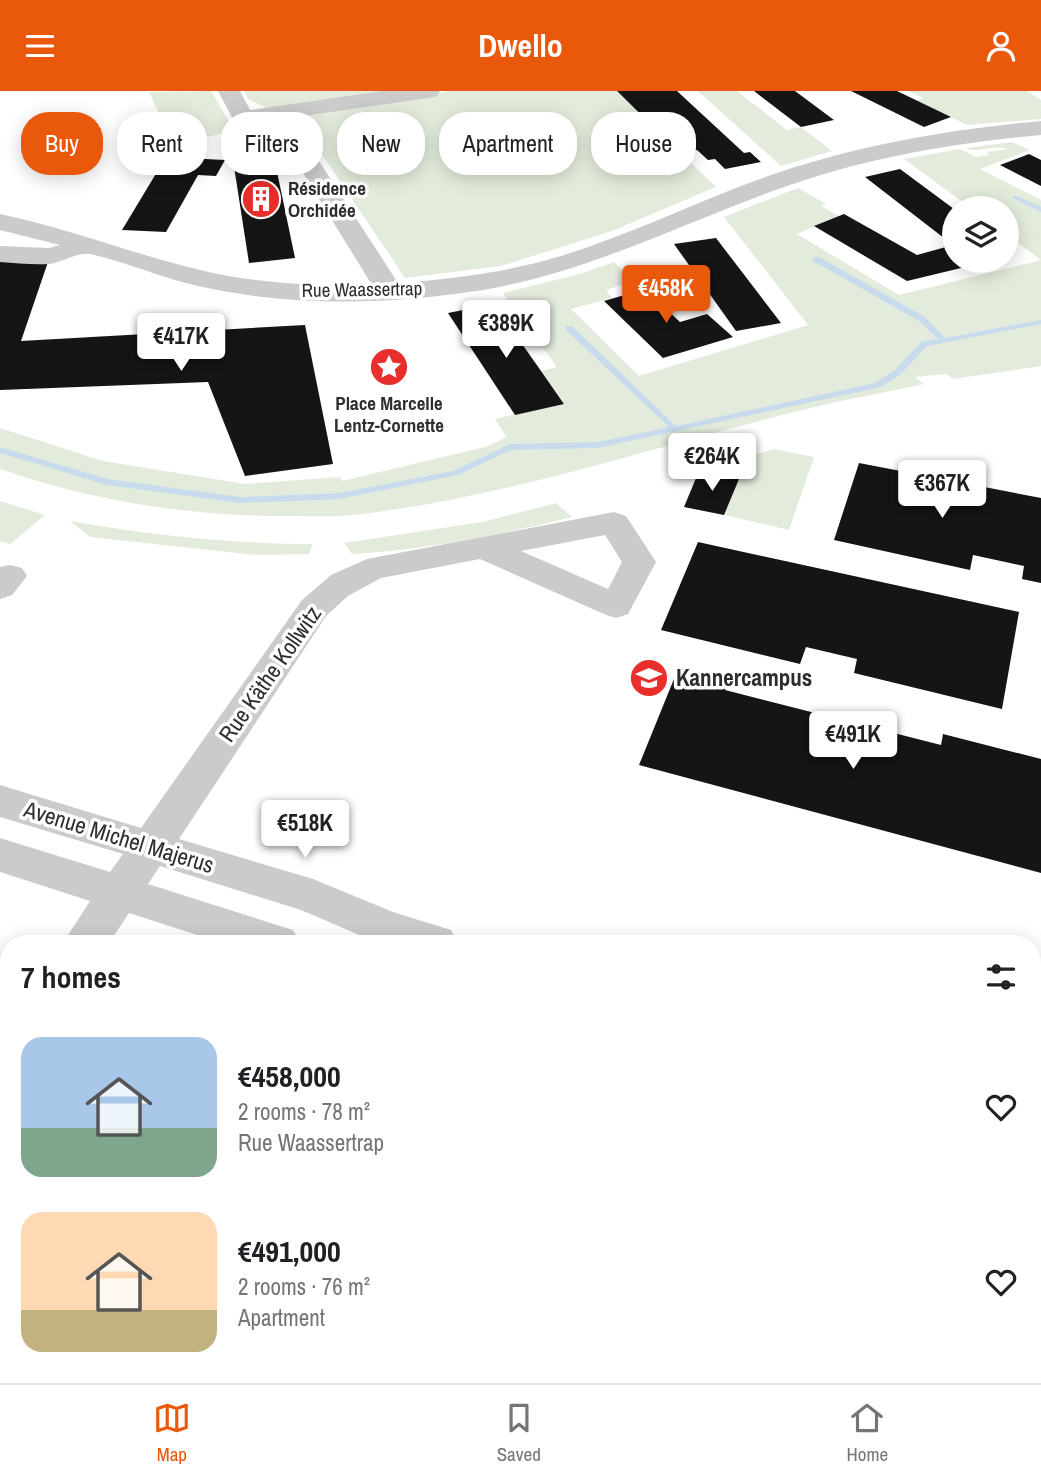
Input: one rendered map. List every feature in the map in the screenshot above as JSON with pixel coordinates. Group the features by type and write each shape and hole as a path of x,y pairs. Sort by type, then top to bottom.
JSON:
{"street":[{"path":"229,91 240,112"},
{"path":"284,112 429,91"},
{"name":"Rue Waassertrap","path":"0,222 84,244 173,272 233,284 339,293 390,292 497,279 570,261 744,193 839,162 934,141 1041,128"},
{"path":"316,175 390,292"},
{"path":"0,254 50,256 84,244"},
{"name":"Rue Käthe Kollwitz","path":"91,935 314,608 330,590 352,576 379,567 484,548"},
{"name":"Avenue Michel Majerus","path":"0,801 313,896 379,935"},
{"path":"0,855 253,935"}],"green space":[{"path":"211,91 223,112 221,112 221,134 207,137 207,112 158,112 149,92"},
{"path":"244,91 405,91 271,110 248,99"},
{"path":"451,91 617,91 639,112 591,112 591,175 696,175 696,168 716,187 612,231 501,266 405,278 323,156 323,112 307,112"},
{"path":"698,91 737,91 787,130 801,127 832,151 781,166"},
{"path":"908,91 1027,91 1041,100 1041,119 967,125 917,101 923,98"},
{"path":"1012,142 1030,150 980,169 1041,200 1041,260 1019,244 1019,196 955,196 904,159 960,149 976,157 1007,149 966,148"},
{"path":"798,188 826,204 821,206 839,216 797,234 899,295 988,273 1019,273 1019,265 1041,260 1041,366 953,379 946,374 915,377 924,384 806,409 582,469 469,496 347,516 220,514 109,499 0,469 0,428 103,461 245,484 340,477 342,481 489,446 506,437 495,419 564,403 541,371 557,367 503,293 580,274 614,262 634,281 606,290 612,298 571,309 639,376 808,325 724,217"},
{"path":"774,449 814,457 789,530 724,515 738,480 700,470"},
{"path":"0,501 45,515 10,544 0,541"},
{"path":"556,503 572,517 411,549 355,554 351,553 344,543 482,522"},
{"path":"70,521 191,538 313,544 309,554 256,555 90,537"}],"building":[{"path":"617,91 677,91 744,153 750,152 761,162 725,169 715,159 708,160 696,150 696,112 638,112"},
{"path":"754,91 795,91 834,120 801,127"},
{"path":"851,91 897,91 951,117 924,127"},
{"path":"1029,154 1041,160 1041,186 1000,165"},
{"name":"Résidence Orchidée","path":"207,159 221,160 221,167 216,176 198,175 207,175"},
{"path":"900,169 942,200 942,236 865,177"},
{"name":"Résidence Orchidée","path":"155,175 198,175 166,232 122,230"},
{"name":"Résidence Orchidée","path":"235,175 278,175 295,258 249,263"},
{"path":"844,214 917,255 942,248 942,273 907,281 814,226"},
{"path":"716,238 781,323 736,331 674,244"},
{"path":"0,258 49,259 21,341 305,325 333,464 245,476 208,382 0,390"},
{"path":"645,289 680,322 707,314 733,337 663,358 604,301"},
{"path":"494,304 564,404 515,415 448,313"},
{"path":"859,463 1041,498 1041,583 1022,579 1024,566 973,555 970,570 834,540"},
{"path":"699,471 739,479 724,515 684,507"},
{"path":"698,542 1019,612 1002,709 854,673 857,659 806,647 800,664 661,630"},
{"path":"678,669 728,681 725,690 941,745 943,734 1041,759 1041,873 639,765"}],"waterway":[{"path":"1019,199 1041,210"},
{"path":"816,259 922,319 943,340"},
{"path":"0,450 107,482 240,500 339,496 455,473 510,447 598,445 878,385 898,372 924,344 1041,322"},
{"path":"569,328 674,428"}],"place":[{"name":"Résidence Orchidée","path":"261,199"},
{"name":"Place Marcelle Lentz-Cornette","path":"389,367"},
{"name":"Kannercampus","path":"649,678"}]}
